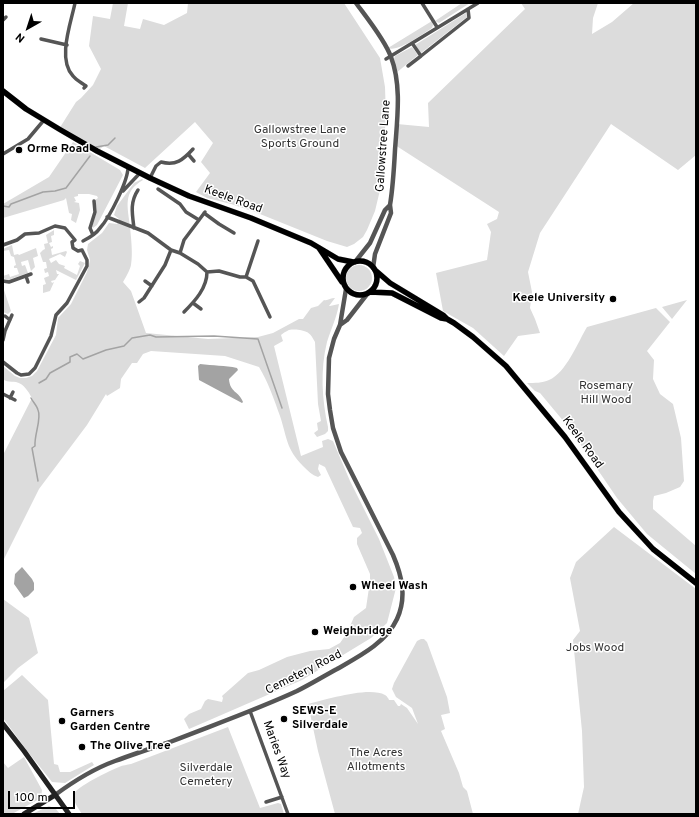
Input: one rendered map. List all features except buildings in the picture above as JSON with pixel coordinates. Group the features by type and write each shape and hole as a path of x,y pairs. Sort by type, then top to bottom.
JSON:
{"main road":[{"name":"Keele Road","path":"3,91 26,109 44,120 97,151 150,178 189,196 251,218 311,243 318,248 345,287"},
{"name":"Keele Road","path":"318,248 323,249 338,259 354,262"},
{"path":"354,262 365,262 374,269 377,276 376,283 369,292 358,295 352,293 345,287 342,279 343,272 354,262"},
{"name":"Keele Road","path":"374,269 390,283 443,314 447,319 473,337 506,366 566,437 618,512 653,549 696,583"},
{"name":"Keele Road","path":"369,292 392,294 441,318 447,319"},
{"path":"3,724 69,814"},
{"path":"24,814 55,795"}],"street":[{"path":"75,3 65,52 66,61 73,76 85,87"},
{"name":"Gallowstree Lane","path":"356,3 380,37 391,56 396,76 398,99 398,124 390,205 391,213 375,254 374,269"},
{"path":"422,3 437,27"},
{"path":"386,59 475,4"},
{"path":"408,66 469,18 468,9"},
{"path":"3,20 6,17"},
{"path":"41,39 67,45"},
{"path":"412,43 421,56"},
{"path":"3,154 28,139 44,120"},
{"path":"150,178 156,166 161,162 169,164 175,163 193,149"},
{"path":"188,154 194,161"},
{"path":"75,240 80,239 83,241 93,235 100,228 127,178 128,167"},
{"path":"119,195 140,173"},
{"path":"158,189 180,204 186,212 199,220"},
{"path":"134,228 131,207 138,190"},
{"path":"131,191 136,194"},
{"path":"93,235 90,228 96,210 94,201"},
{"name":"Gallowstree Lane","path":"354,262 370,243 385,210 390,205"},
{"path":"180,253 184,240 205,213 234,233"},
{"path":"107,216 148,233 171,250 180,253 198,264 207,272 207,278 201,292 184,312"},
{"path":"3,245 17,240 24,234 39,233 58,225 65,228 75,240"},
{"path":"75,240 72,242 73,248 78,251 82,250"},
{"path":"3,362 21,375 29,374 35,368 51,336 56,315 67,303 87,266 87,260 82,250 84,247 83,241"},
{"path":"246,277 258,241"},
{"path":"139,302 144,298 165,265 171,250"},
{"path":"207,272 219,270 240,277 246,277 253,281 270,317"},
{"path":"3,281 9,282 31,274"},
{"path":"26,276 28,282"},
{"path":"145,282 152,286"},
{"name":"Cemetery Road","path":"55,795 89,773 115,761 250,711 298,690 347,663 379,642 391,629 400,612 404,592 399,568 341,452 331,416 328,394 330,358 334,339 340,326 345,287"},
{"name":"Cemetery Road","path":"340,326 347,320 369,292"},
{"path":"193,303 201,309"},
{"path":"3,340 12,315"},
{"path":"5,316 10,320"},
{"path":"10,398 13,392"},
{"path":"3,394 15,400"},
{"name":"Maries Way","path":"250,711 288,814"},
{"name":"Maries Way","path":"266,802 282,797"}],"green space":[{"name":"Gallowstree Lane Sports Ground","path":"113,3 128,3 124,26 140,29 143,19 164,25 187,13 188,3 344,3 380,58 385,87 386,117 380,190 375,211 363,237 347,247 327,241 255,212 207,198 196,192 210,173 201,162 213,143 195,122 145,168 104,146 97,151 59,129 76,102 93,85 101,69 89,46 93,16 110,19"},
{"path":"462,3 470,3 439,23 435,21"},
{"path":"521,3 598,3 593,18 592,34 612,22 634,3 696,3 696,155 678,170 611,124 540,233 528,272 532,292 530,308 540,333 518,336 504,356 473,328 443,311 436,273 487,260 491,232 487,224 497,219 499,212 395,145 397,124 429,127 428,103 525,9"},
{"path":"466,13 467,17 421,53 415,45"},
{"path":"432,21 432,28 417,38 398,48 388,48"},
{"path":"412,47 418,55 396,73 395,56"},
{"path":"73,142 120,170 123,175 97,225 93,228 92,227 97,211 95,200 98,198 97,196 89,194 78,194 78,196 74,197 76,201 74,202 79,203 80,210 76,223 71,220 72,214 69,213 66,198 64,200 3,218 3,204 49,177"},
{"path":"142,179 143,180 132,190 128,200 132,260 130,269 123,282 131,291 146,333 208,339 258,337 273,333 299,319 303,319 311,308 318,306 324,300 335,298 329,306 339,304 327,342 323,363 323,396 328,427 328,431 325,434 317,437 314,433 318,430 317,423 321,421 318,404 315,342 309,333 305,331 290,330 281,335 283,341 274,346 301,456 323,447 322,441 328,439 333,441 350,481 379,539 394,577 396,588 387,623 371,638 302,680 189,729 184,719 189,714 201,709 205,701 208,699 222,702 222,696 248,673 259,670 287,657 310,651 329,649 340,643 347,633 354,617 366,608 370,574 357,544 357,538 362,533 360,528 353,527 325,467 319,464 318,469 321,475 318,477 310,473 293,454 273,397 259,367 225,356 151,351 143,354 137,363 132,363 121,379 120,388 107,396 106,394 87,425 39,489 3,561 3,455 32,398 21,384 9,382 3,379 3,366 15,376 20,378 32,376 37,371 56,335 58,318 71,304 87,272 90,260 87,250 88,244 102,233 109,223 117,224 119,219 114,215 117,206 134,183"},
{"path":"54,230 54,235 51,236 52,242 49,243 51,247 53,246 51,249 52,255 67,252 65,257 60,254 49,259 51,263 56,260 59,264 65,266 64,268 77,275 80,266 78,264 80,261 85,263 76,280 56,270 57,274 59,274 55,280 51,281 52,283 54,282 50,291 43,293 43,285 46,284 44,278 49,276 48,272 45,273 44,269 47,268 46,262 43,262 40,253 45,249 44,244 48,243 46,235"},
{"path":"12,245 14,255 19,255 36,248 38,256 33,258 35,267 31,271 28,260 21,262 22,266 25,265 28,273 8,280 3,278 3,276 9,274 10,277 19,274 17,268 14,268 16,265 14,257 11,256 9,250 3,251 3,249"},
{"path":"359,265 368,269 372,278 368,287 359,291 350,287 346,278 350,269"},
{"path":"3,287 11,311 8,314 3,312"},
{"path":"687,300 672,319 662,307"},
{"name":"Rosemary Hill Wood","path":"656,308 670,322 647,351 654,360 653,379 660,394 673,404 681,438 684,481 680,487 654,496 653,509 696,546 696,574 647,534 617,498 570,429 540,393 535,391 527,383 544,382 561,371 576,349 587,327"},
{"name":"Jobs Wood","path":"614,527 696,589 696,814 578,814 584,787 582,731 573,640 580,631 570,578 576,562"},
{"path":"3,599 29,618 38,653 18,668 3,683"},
{"name":"The Acres Allotments","path":"424,639 427,642 447,697 450,713 441,715 445,729 441,731 459,773 463,787 467,791 473,814 335,814 318,751 308,704 358,693 378,693 385,695 389,700 394,700 398,706 401,704 407,708 418,724 412,708 396,697 392,689 417,641"},
{"path":"22,675 48,700 54,764 58,765 60,772 70,772 92,762 94,765 65,783 52,782 3,718 3,691"},
{"name":"Silverdale Cemetery","path":"228,727 260,808 278,803 281,804 284,814 82,814 76,805 74,794 76,791 102,775 120,766 131,764"},
{"path":"24,757 42,790 41,798 12,814 3,814 3,762 8,768"},
{"path":"49,806 56,809 60,814 32,814"}],"shaded area":[{"path":"200,364 237,368 238,370 229,379 231,387 243,402 242,403 199,380 198,366"},
{"path":"22,567 34,583 34,590 24,598 14,584 15,574"}],"waterway":[{"path":"96,147 108,145 115,138"},
{"path":"3,206 9,207 11,204 43,192 66,188 90,156"},
{"path":"39,383 46,379 50,373 70,362 70,357 77,354 83,359 106,350 124,346 132,338 150,335 156,337 214,336 258,339 282,408"},
{"path":"31,398 39,413 35,446 32,448 38,481"}],"place":[{"name":"Orme Road","path":"19,150"},
{"name":"Keele University","path":"613,299"},
{"name":"Wheel Wash","path":"353,587"},
{"name":"Weighbridge","path":"315,632"},
{"name":"SEWS-E Silverdale","path":"284,719"},
{"name":"Garners Garden Centre","path":"62,721"},
{"name":"The Olive Tree","path":"82,747"}]}
